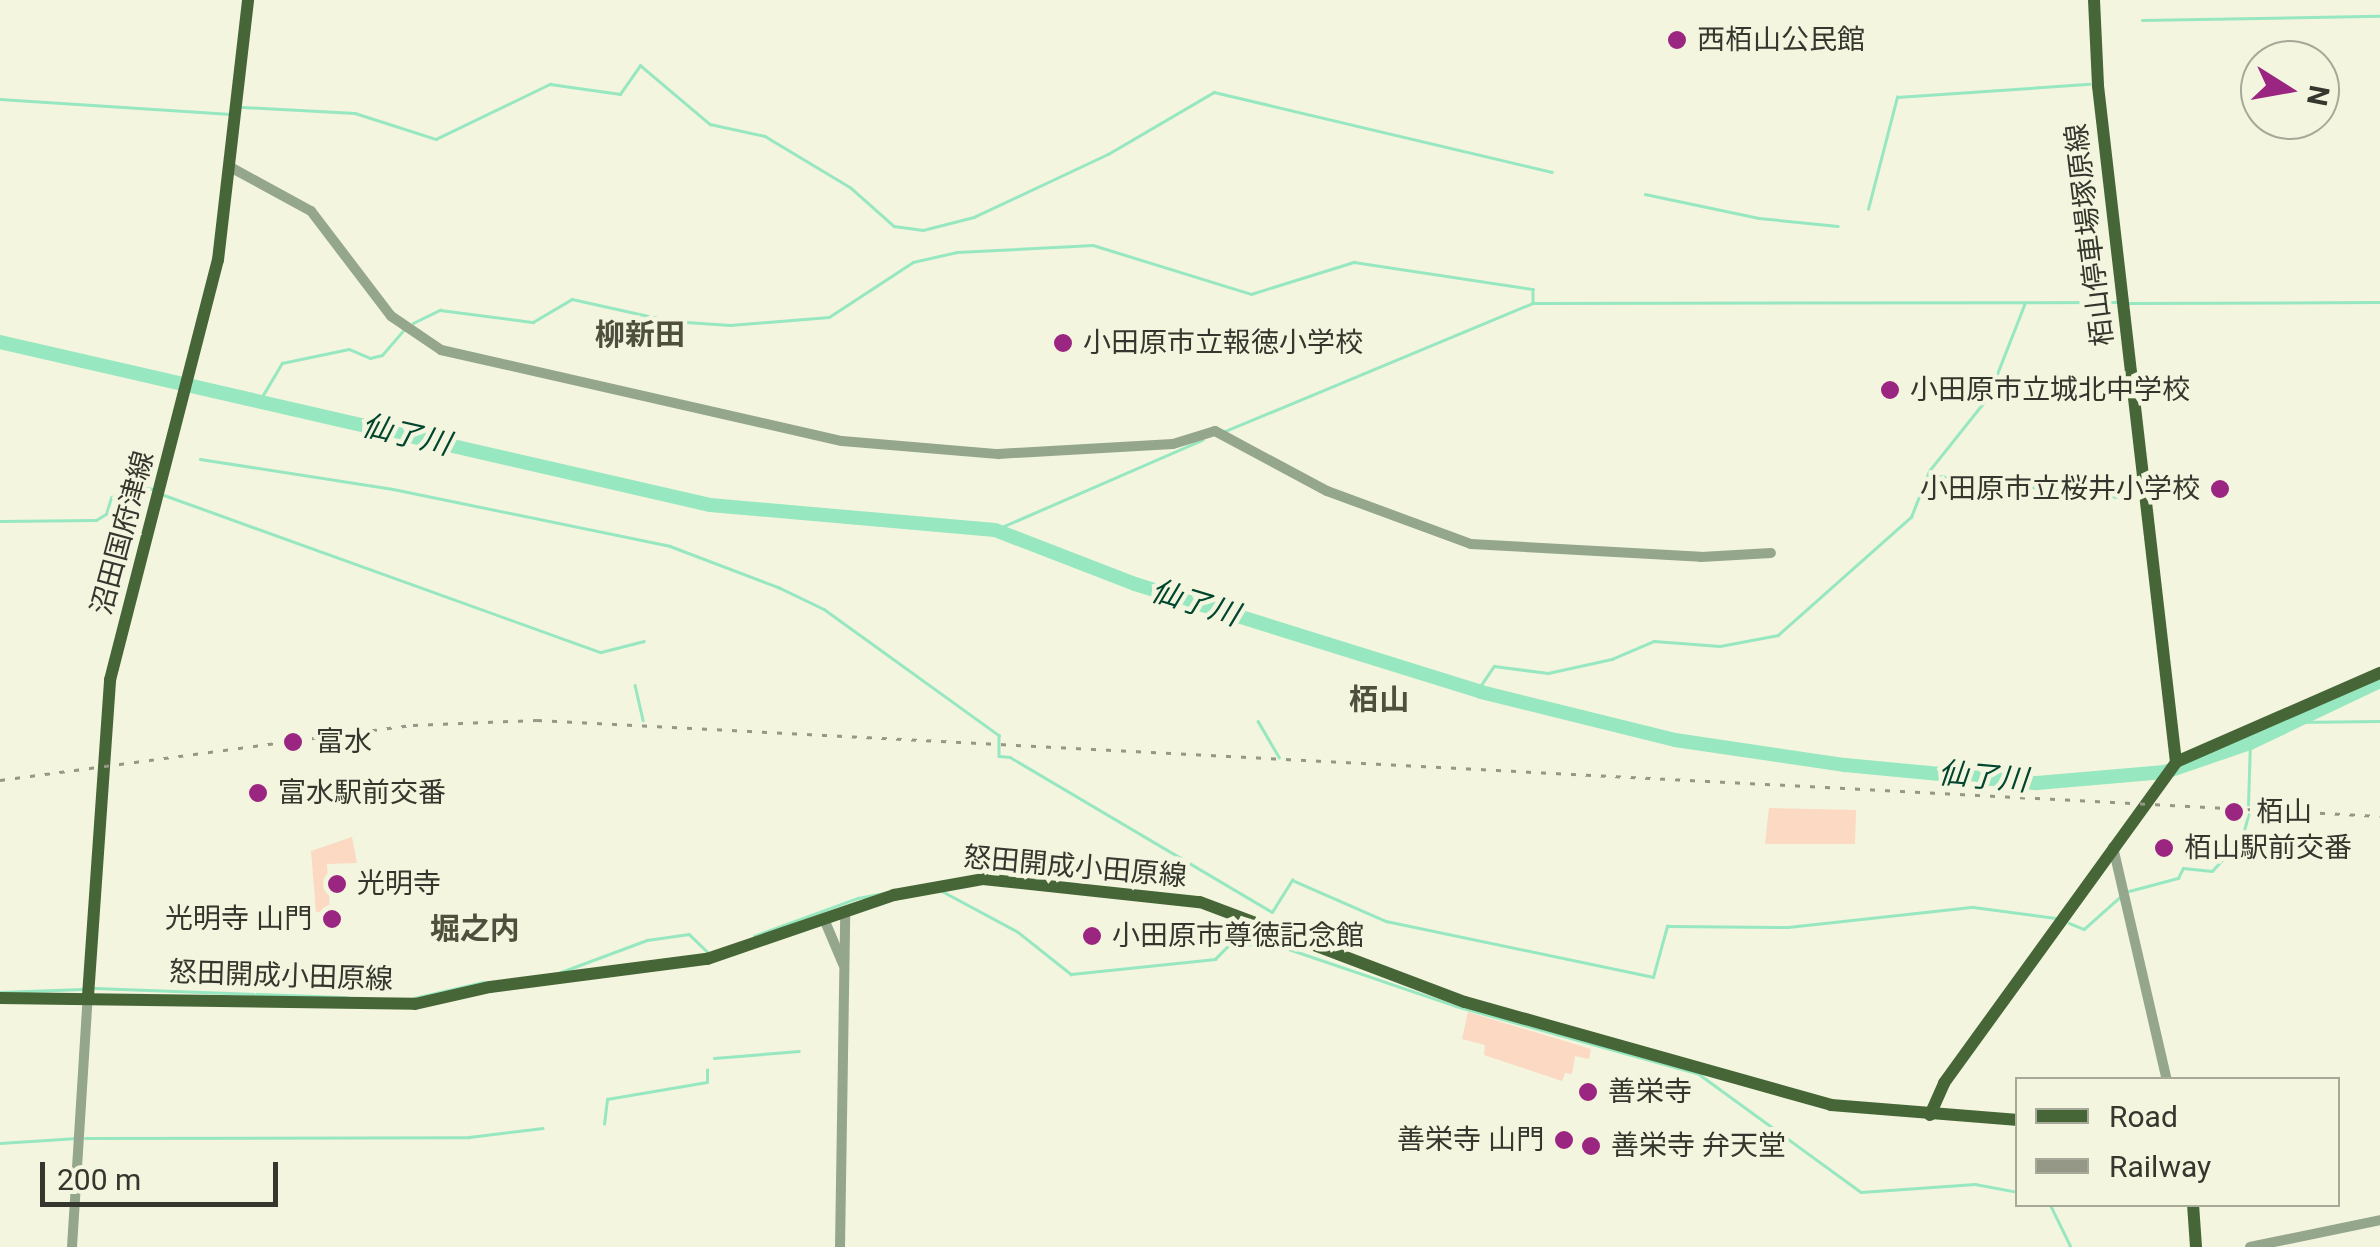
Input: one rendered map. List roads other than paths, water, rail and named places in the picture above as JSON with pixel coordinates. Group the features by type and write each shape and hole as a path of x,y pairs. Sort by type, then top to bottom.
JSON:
{"main road":[{"name":"沼田国府津線","path":"88,996 110,680 191,373 232,168 248,0"},
{"name":"栢山停車場塚原線","path":"2094,0 2098,86 2175,764"},
{"path":"1930,1116 1944,1084 2175,764 2380,674"},
{"name":"怒田開成小田原線","path":"88,996 403,1005 490,987 708,959 933,885 982,879 1200,902 1465,1002 1831,1105 2015,1120"},
{"path":"0,998 88,996"},
{"path":"2194,1207 2196,1247"}],"street":[{"path":"232,168 312,210 406,329 441,350 842,440 998,454 1173,444 1220,434 1326,491 1471,544 1702,557 1771,553"},
{"path":"2113,846 2166,1077"},
{"path":"840,1247 845,911"},
{"path":"824,919 845,969"},
{"path":"72,1247 88,996"},
{"path":"2250,1247 2380,1220"}],"waterway":[{"path":"2142,20 2380,16"},
{"path":"242,107 355,113 436,139 550,84 620,94 640,65 710,124 765,136 850,187 894,226 923,230 974,217 1108,154 1214,92 1552,172"},
{"path":"1868,209 1897,97 2090,84"},
{"path":"0,99 231,114"},
{"path":"1645,194 1759,218 1838,226"},
{"path":"413,323 440,310 533,322 572,299 671,321 730,325 829,317 913,262 957,252 1093,245 1251,294 1354,262 1533,289 1533,301"},
{"path":"1223,432 1533,303 2119,302"},
{"path":"2127,303 2380,302"},
{"path":"1477,691 1494,666 1548,673 1612,659 1654,641 1720,646 1778,635 1911,517 1929,471 1988,397 2024,305"},
{"path":"260,400 282,363 349,349 370,358 382,355 403,331"},
{"name":"仙了川","path":"0,342 710,505 995,530 1135,584 1481,692 1675,740 1845,765 2037,783 2165,772 2250,743 2380,681"},
{"path":"995,530 1202,440"},
{"path":"200,459 393,489 670,546 778,587 824,609 999,735 999,756 1010,757 1272,912 1292,880 1386,921 1653,977 1667,926 1788,927 1973,907 2057,918"},
{"path":"1930,475 2117,497"},
{"path":"0,521 96,520 106,514 111,498 132,486 153,489"},
{"path":"164,495 601,652 644,641"},
{"path":"635,685 643,720"},
{"path":"1258,721 1279,757"},
{"path":"2295,722 2380,721"},
{"path":"2248,805 2250,743"},
{"path":"2129,891 2178,878 2183,868 2212,871 2242,838 2248,815"},
{"path":"754,936 858,898 931,884"},
{"path":"942,891 1018,932 1071,974 1215,959 1231,943 1280,946 1456,1006 1699,1074 1861,1192 1975,1184 2015,1191"},
{"path":"2069,923 2084,929 2122,895"},
{"path":"561,972 647,940 689,934 709,953"},
{"path":"414,998 484,982"},
{"path":"95,988 346,997"},
{"path":"0,992 82,989"},
{"path":"714,1058 799,1051"},
{"path":"604,1124 607,1099 707,1082 707,1070"},
{"path":"85,1138 469,1137 542,1128"},
{"path":"0,1143 77,1138"},
{"path":"2051,1207 2071,1247"}],"railway":[{"path":"0,780 413,725 537,720 2380,816"}],"place":[{"name":"西栢山公民館","path":"1677,40"},
{"name":"小田原市立報徳小学校","path":"1063,343"},
{"name":"小田原市立城北中学校","path":"1890,390"},
{"name":"小田原市立桜井小学校","path":"2220,489"},
{"name":"富水","path":"293,742"},
{"name":"富水駅前交番","path":"258,793"},
{"name":"栢山","path":"2234,812"},
{"name":"栢山駅前交番","path":"2164,848"},
{"name":"光明寺","path":"337,884"},
{"name":"光明寺 山門","path":"332,919"},
{"name":"小田原市尊徳記念館","path":"1092,936"},
{"name":"善栄寺","path":"1588,1092"},
{"name":"善栄寺 山門","path":"1564,1140"},
{"name":"善栄寺 弁天堂","path":"1591,1146"}],"district":[{"name":"柳新田","path":"640,335"},
{"name":"栢山","path":"1379,700"},
{"name":"堀之内","path":"475,929"}]}
